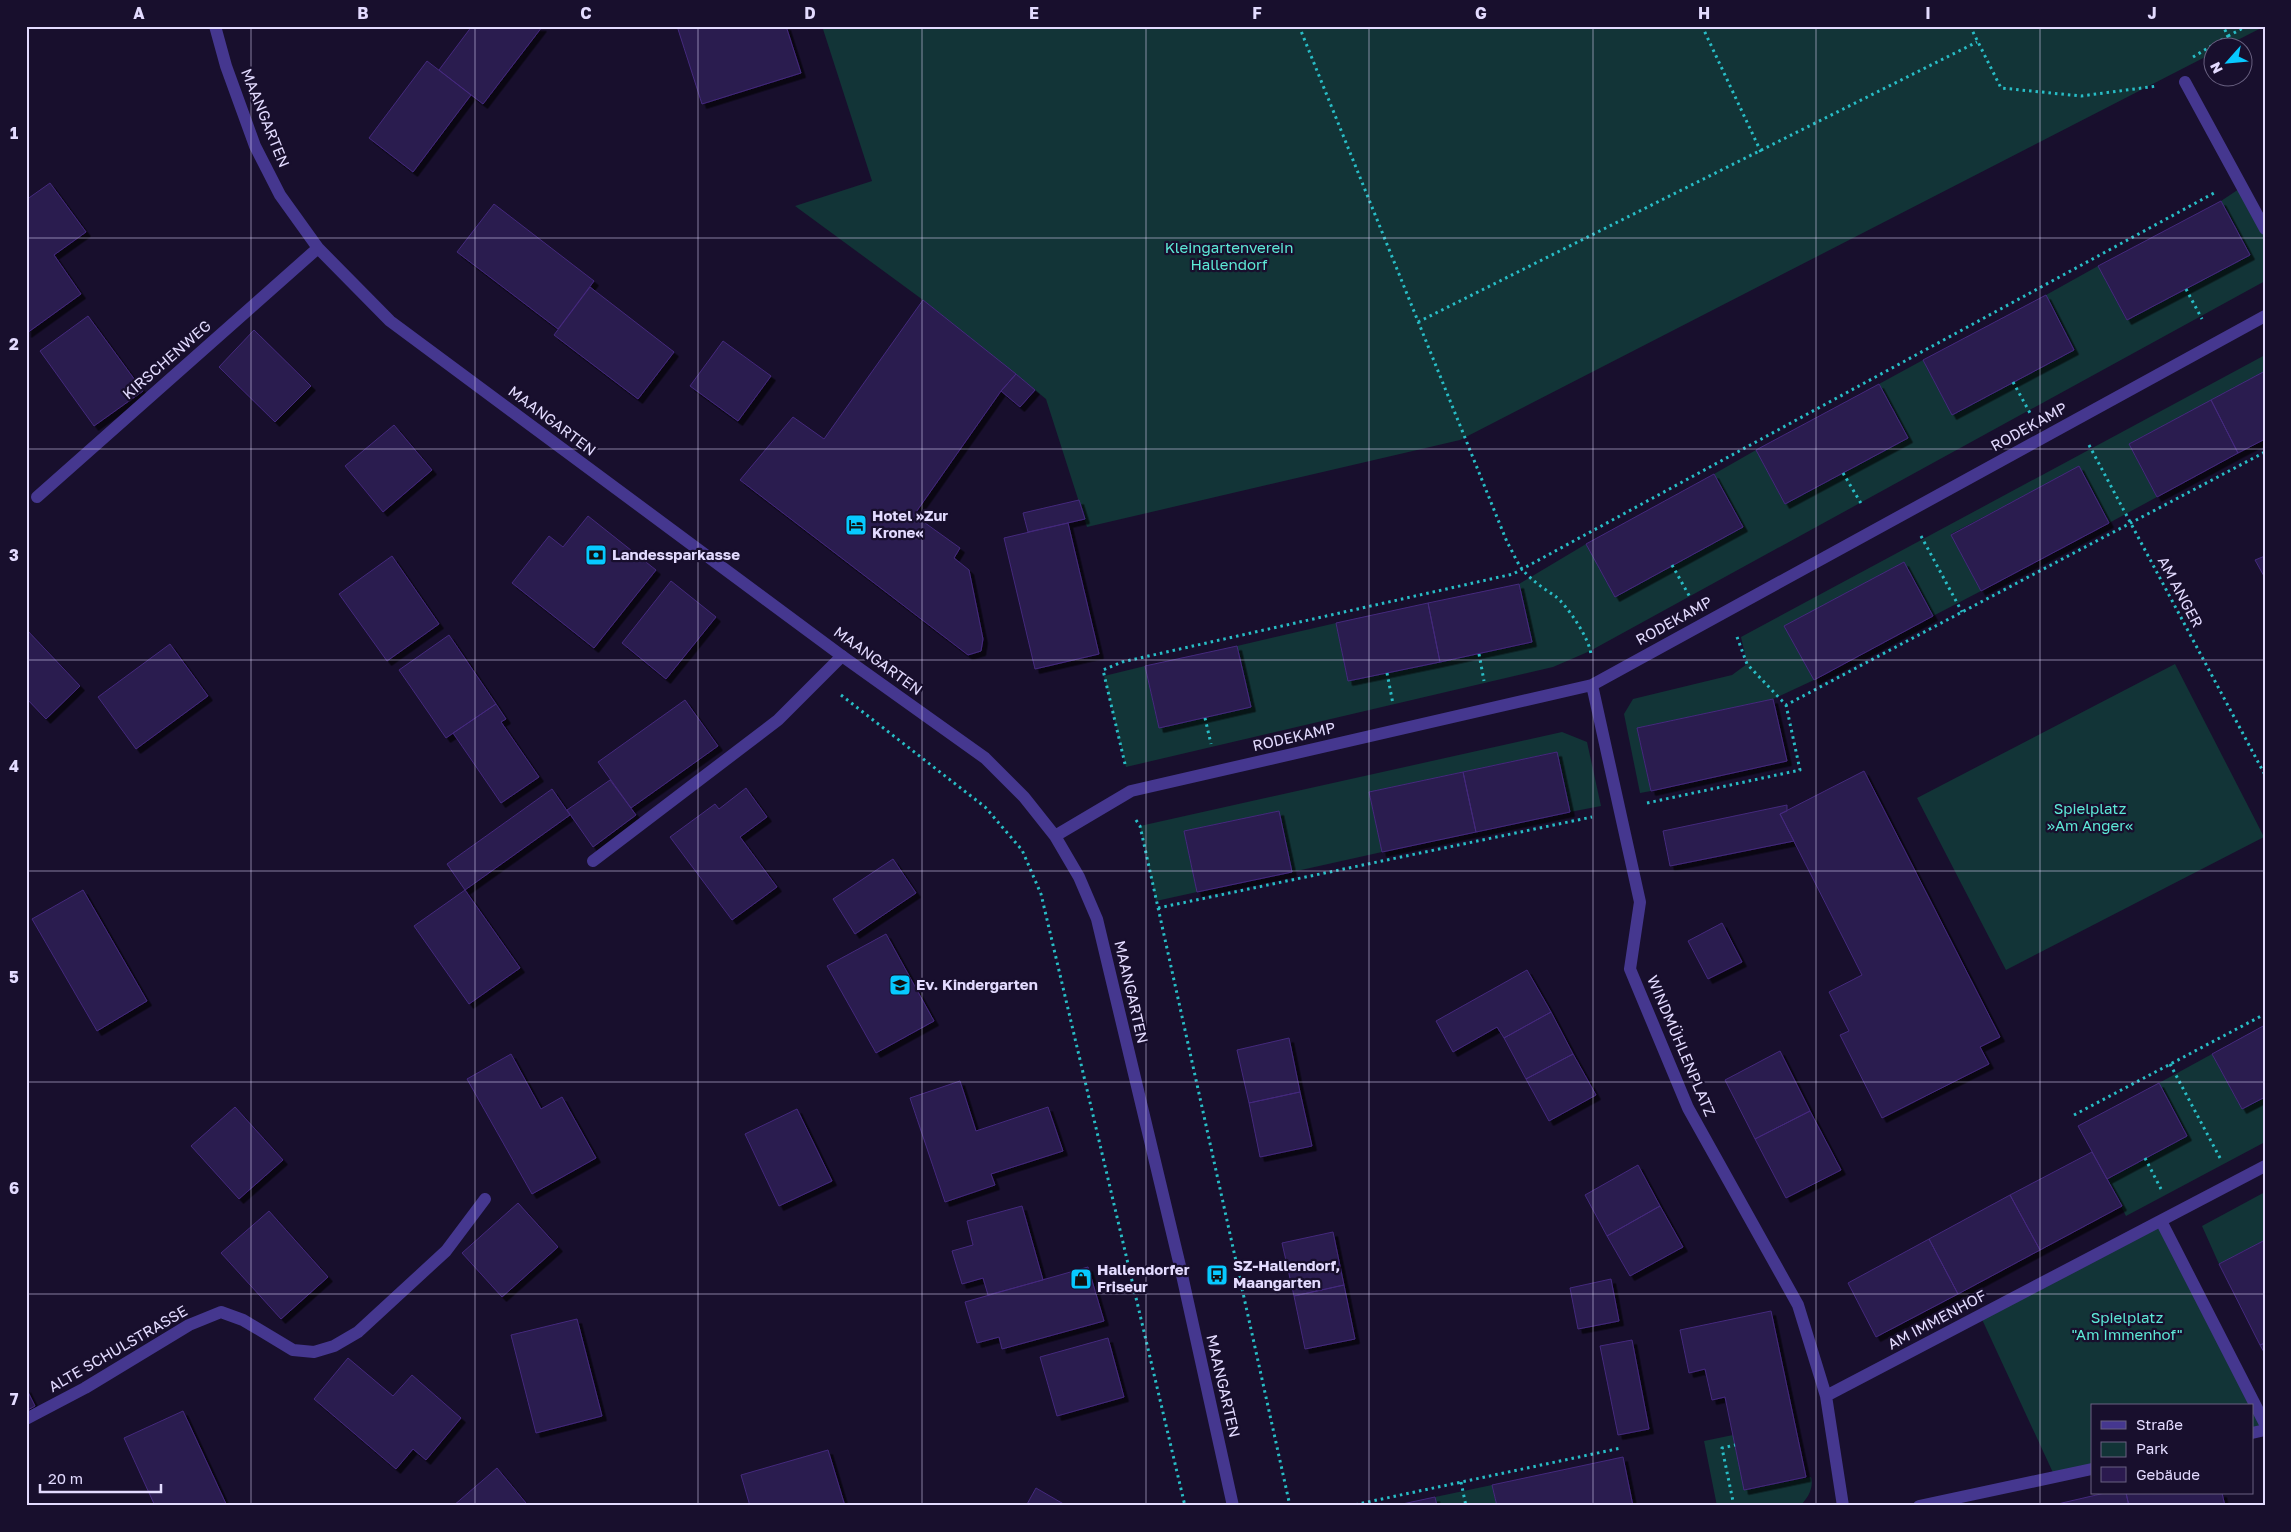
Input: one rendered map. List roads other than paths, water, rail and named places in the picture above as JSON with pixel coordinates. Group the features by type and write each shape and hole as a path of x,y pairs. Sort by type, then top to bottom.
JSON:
{"street":[{"name":"MAANGARTEN","path":"215,26 226,66 255,146 280,195 318,248 390,321 842,656 985,758 1024,796 1055,836 1079,877 1097,919 1180,1266 1233,1506"},
{"path":"2185,82 2265,229"},
{"name":"KIRSCHENWEG","path":"37,496 318,248"},
{"name":"RODEKAMP","path":"1055,836 1126,794 1592,685 2265,316"},
{"path":"592,861 778,720 842,656"},
{"name":"WINDMÜHLENPLATZ","path":"1592,685 1640,902 1630,969 1688,1108 1798,1305 1826,1396"},
{"name":"AM IMMENHOF","path":"1826,1396 2265,1166"},
{"name":"ALTE SCHULSTRASSE","path":"26,1419 84,1388 189,1325 221,1312 243,1320 293,1350 314,1352 334,1346 358,1332 446,1251 485,1199"},
{"path":"2161,1221 2265,1424"},
{"path":"1826,1396 1843,1506"},
{"path":"1919,1506 2091,1469"}],"place":[{"name":"Hotel »Zur Krone«","path":"856,525"},
{"name":"Landessparkasse","path":"596,555"},
{"name":"Ev. Kindergarten","path":"900,985"},
{"name":"SZ-Hallendorf, Maangarten","path":"1217,1275"},
{"name":"Hallendorfer Friseur","path":"1081,1279"}],"park label":[{"name":"Kleingartenverein Hallendorf","path":"1229,256"},
{"name":"Spielplatz »Am Anger«","path":"2090,818"},
{"name":"Spielplatz \"Am Immenhof\"","path":"2127,1326"}]}
